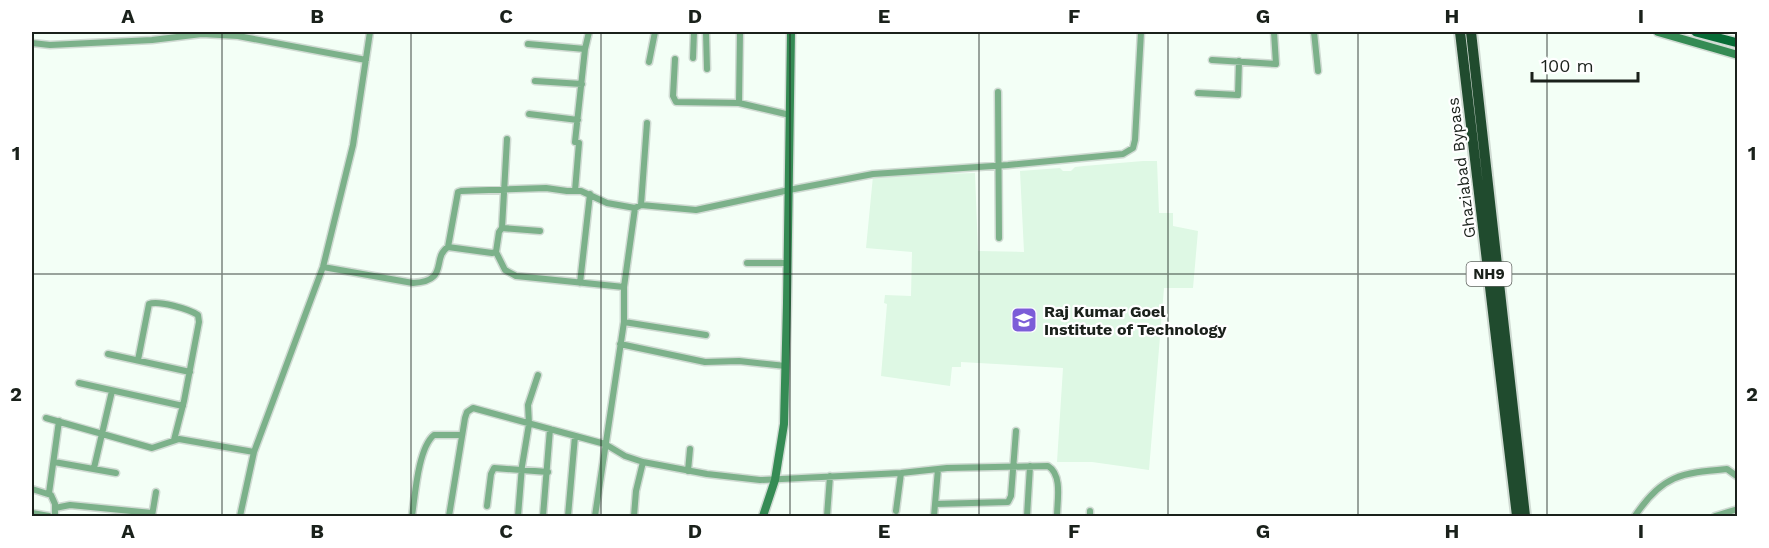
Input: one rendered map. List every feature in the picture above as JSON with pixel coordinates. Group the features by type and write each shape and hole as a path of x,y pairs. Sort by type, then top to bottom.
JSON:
{"highway":[{"name":"Ghaziabad Bypass","path":"1460,32 1518,487 1525,516"},
{"name":"Ghaziabad Bypass","path":"1471,32 1518,487 1517,516"}],"main road":[{"path":"1696,32 1737,43"}],"street":[{"path":"240,516 254,452 323,267 353,145 370,32"},
{"path":"575,190 578,120 588,32"},
{"path":"649,62 655,32"},
{"path":"693,58 694,32"},
{"path":"706,32 707,69"},
{"path":"739,103 740,32"},
{"path":"763,516 775,480 784,424 791,32"},
{"path":"323,267 422,283 438,271 443,251 448,247 458,192 546,188 575,190 585,191 607,203 696,210 789,189 873,174 998,166 1123,154 1133,148 1141,32"},
{"path":"1212,60 1276,64 1274,32"},
{"path":"1314,32 1318,71"},
{"path":"1658,32 1737,55"},
{"path":"32,43 50,45 219,34 366,60"},
{"path":"528,44 585,49"},
{"path":"675,59 673,96 676,102 739,103 790,115"},
{"path":"1198,93 1238,95 1239,61"},
{"path":"535,81 582,84"},
{"path":"998,92 999,238"},
{"path":"529,114 578,120"},
{"path":"595,516 624,322 624,287 638,206 647,123"},
{"path":"507,139 502,228 499,231 496,252 505,270 516,276 624,287"},
{"path":"580,283 590,194"},
{"path":"502,228 540,231"},
{"path":"448,247 496,252"},
{"path":"747,263 788,262"},
{"path":"138,360 148,307 152,303 198,315 199,322 190,372 174,440"},
{"path":"624,322 706,335"},
{"path":"620,344 705,362 739,361 786,366"},
{"path":"108,354 190,372"},
{"path":"518,516 529,424 528,405 538,375"},
{"path":"79,383 183,406"},
{"path":"94,468 112,390"},
{"path":"449,516 467,412 473,408 605,444 625,456 643,462 688,471 775,480 938,469 1048,466 1056,472 1058,479 1057,516"},
{"path":"46,418 152,448 174,440 254,452"},
{"path":"49,493 59,421"},
{"path":"543,516 550,429"},
{"path":"935,504 1008,501 1011,496 1016,430"},
{"path":"412,516 419,468 428,441 434,435 462,435"},
{"path":"568,516 575,435"},
{"path":"688,471 690,449"},
{"path":"54,462 116,473"},
{"path":"634,516 636,491 643,462"},
{"path":"1027,516 1030,466"},
{"path":"487,506 492,470 498,468 548,472"},
{"path":"934,516 938,469"},
{"path":"1635,516 1663,484 1680,475 1727,469 1737,477"},
{"path":"896,511 901,472"},
{"path":"827,516 830,476"},
{"path":"32,489 49,493 53,498 55,516"},
{"path":"55,508 70,506 152,515 156,492"},
{"path":"1715,516 1737,509"},
{"path":"32,513 49,516"}],"shaded area":[{"name":"Raj Kumar Goel Institute of Technology","path":"1157,161 1159,213 1173,213 1173,226 1198,231 1193,288 1164,288 1149,470 1092,462 1057,462 1063,368 961,362 961,367 952,367 950,386 881,376 887,304 884,303 885,295 911,296 912,252 866,248 873,176 975,173 978,251 1024,252 1020,171 1060,168 1063,171 1071,171 1075,167"}],"place":[{"name":"Raj Kumar Goel Institute of Technology","path":"1024,320"}]}
